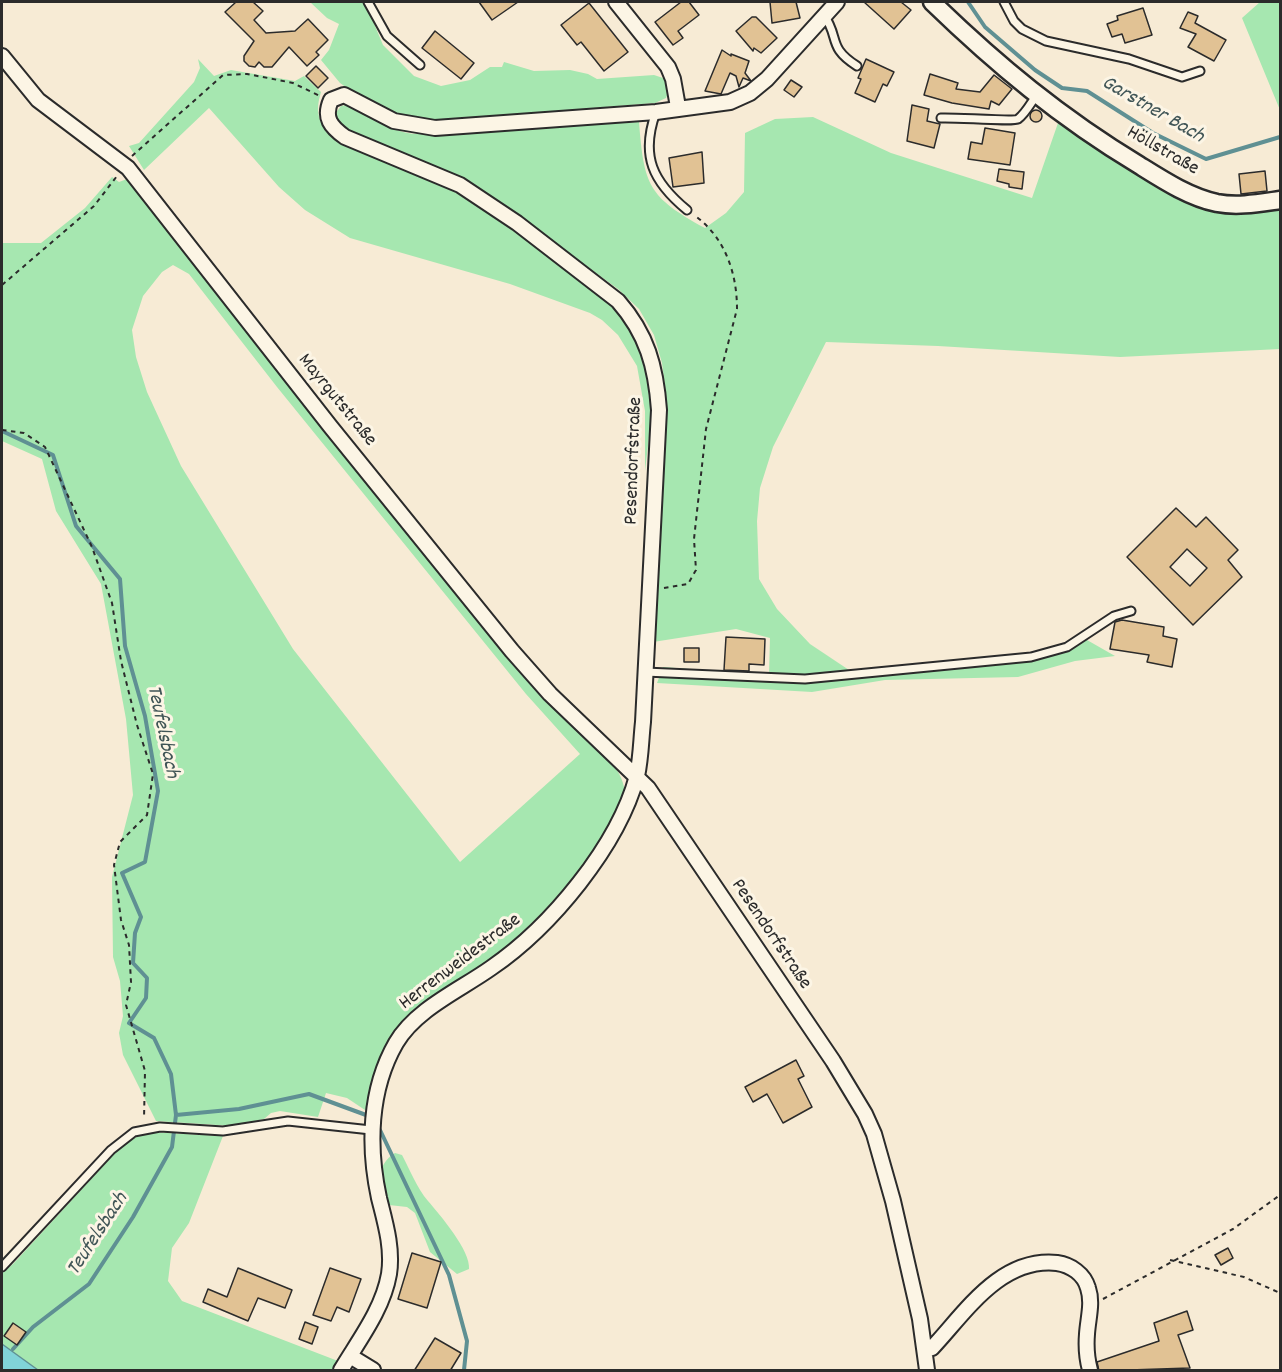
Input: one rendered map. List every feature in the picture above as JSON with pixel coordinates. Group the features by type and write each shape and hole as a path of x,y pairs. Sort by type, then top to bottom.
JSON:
{"street":[{"path":"616,2 668,67 673,79 678,107"},
{"path":"331,100 345,95 394,121 435,128 656,112 678,107 730,102 750,93 789,57 822,8 837,2"},
{"name":"Höllstraße","path":"932,2 1036,96 1127,158 1201,198 1230,205 1281,200"},
{"name":"Mayrgutstraße","path":"2,56 38,100 122,163 512,651 550,694 637,776"},
{"name":"Pesendorfstraße","path":"331,100 327,116 330,125 345,137 460,185 596,282 632,316 651,352 659,410 637,776 648,788 833,1061 874,1134 893,1201 925,1350 927,1371"},
{"name":"Herrenweidestraße","path":"341,1371 377,1310 389,1272 388,1238 373,1167 371,1130 382,1075 397,1042 408,1026 501,961 548,918 585,873 611,832 637,776"},
{"path":"925,1350 932,1348 959,1314 991,1285 1033,1265 1050,1262 1072,1268 1088,1286 1091,1300 1087,1334 1090,1371"},
{"path":"350,1356 373,1371"}],"lane":[{"path":"368,2 387,36 420,65"},
{"path":"1004,2 1014,21 1022,29 1046,41 1108,53 1182,77 1200,71"},
{"path":"822,8 842,57 857,66"},
{"path":"940,118 969,117 1014,121 1022,116 1036,96"},
{"path":"656,112 650,135 649,159 667,192 687,210"},
{"path":"645,672 805,679 1031,657 1067,647 1114,616 1131,611"},
{"path":"2,1267 111,1150 134,1132 144,1128 174,1127 223,1131 288,1121 371,1130"}],"path":[{"path":"2,285 94,206 117,177 122,163 140,150 223,75 247,74 293,83 331,100"},
{"path":"650,586 671,589 688,584 696,570 694,539 705,429 737,309 737,290 726,252 714,234 687,210"},
{"path":"2,430 24,433 45,447 92,547 112,603 121,661 137,725 153,774 147,815 120,843 114,866 121,920 129,945 131,982 126,1005 145,1071 144,1128"},
{"path":"1091,1300 1107,1298 1170,1260 1233,1228 1281,1195"},
{"path":"1170,1260 1244,1277 1281,1293"}],"green space":[{"path":"310,2 365,2 383,45 414,76 441,86 470,80 490,67 502,67 504,62 534,71 570,70 588,74 597,79 654,75 666,79 669,91 666,98 655,103 436,121 394,114 340,83 321,60 329,50 339,24 327,18"},
{"path":"1260,2 1280,2 1280,110 1242,18"},
{"path":"198,59 214,76 231,70 295,81 304,76 321,92 318,105 319,116 332,137 450,189 511,227 610,302 626,319 645,361 653,403 645,471 645,411 637,366 618,335 602,320 590,313 510,284 350,238 305,210 279,187 209,108 144,170 129,146 139,143 194,82 200,68"},
{"path":"346,105 386,126 419,134 639,122 643,161 652,187 671,207 705,228 726,213 744,192 745,133 775,119 813,117 891,153 1032,198 1058,123 1167,189 1280,204 1280,349 1120,357 826,342 773,447 760,488 757,521 759,579 777,609 810,644 849,670 1014,655 1058,648 1092,628 1087,640 1115,656 1075,661 1018,677 885,680 812,692 657,683 663,667 769,675 770,638 736,629 653,642 666,395 662,363 654,335 639,309 618,289 478,188 439,168 339,126 335,114 341,106"},
{"path":"112,177 119,182 127,179 132,182 576,727 611,762 624,787 623,797 607,828 563,890 512,942 395,1035 377,1072 368,1112 347,1098 326,1093 318,1117 280,1111 271,1113 264,1119 233,1126 156,1121 123,1055 119,1033 123,1016 120,981 113,957 112,877 133,795 126,719 101,584 56,511 42,459 2,441 2,243 41,243 85,208","holes":["173,265 189,274 277,387 526,694 580,754 460,862 293,649 181,466 147,392 136,357 132,330 143,296 162,272"]},
{"path":"149,1132 223,1136 189,1223 172,1248 168,1281 182,1301 338,1361 333,1370 38,1370 2,1344 2,1273 13,1264 126,1141"},
{"path":"395,1153 402,1155 420,1190 460,1243 469,1269 457,1274 430,1252 415,1213 407,1207 389,1205 382,1191 380,1177 384,1163"}],"water":[{"path":"2,1344 38,1370 2,1370"}],"building":[{"path":"236,2 253,2 263,11 254,20 266,33 295,31 308,19 328,40 316,52 319,55 307,66 289,47 272,67 264,67 259,62 255,67 249,66 244,61 244,56 254,41 225,12"},
{"path":"479,2 518,2 492,20"},
{"path":"681,2 689,2 699,15 678,31 683,38 673,45 655,22"},
{"path":"770,2 796,2 800,18 772,23"},
{"path":"864,2 901,2 911,10 894,29"},
{"path":"589,3 628,52 604,71 581,42 577,45 561,25"},
{"path":"1143,8 1152,35 1125,43 1122,34 1112,37 1107,24 1118,20 1117,16"},
{"path":"1188,12 1198,16 1195,23 1226,40 1214,61 1188,47 1196,34 1180,28"},
{"path":"752,17 756,17 777,38 761,53 754,48 753,51 736,31"},
{"path":"435,31 474,63 461,79 422,48"},
{"path":"722,50 731,56 731,54 749,61 745,73 751,81 743,78 739,87 736,76 730,73 721,94 705,91"},
{"path":"866,59 894,72 887,86 883,84 875,102 855,93"},
{"path":"316,66 328,78 318,88 306,76"},
{"path":"930,74 958,83 956,89 980,92 994,75 1012,89 999,105 991,101 989,109 952,103 924,95"},
{"path":"791,80 802,87 794,97 784,90"},
{"path":"912,105 929,109 927,121 940,124 934,148 907,141"},
{"path":"1038,110 1042,116 1038,122 1034,122 1030,114"},
{"path":"985,128 1015,133 1010,165 968,159 971,142 982,144"},
{"path":"702,152 704,183 673,187 669,158"},
{"path":"999,169 1024,172 1022,189 1009,187 1009,184 997,181"},
{"path":"1265,171 1267,191 1241,194 1239,174"},
{"path":"1176,508 1196,527 1206,517 1238,550 1228,560 1242,577 1193,625 1127,557","holes":["1187,549 1207,568 1190,586 1170,567"]},
{"path":"1122,620 1164,627 1163,636 1177,639 1172,667 1147,662 1149,655 1110,649 1115,622"},
{"path":"726,637 765,639 764,665 749,664 749,671 724,670"},
{"path":"684,648 699,648 699,662 684,662"},
{"path":"796,1060 804,1076 798,1079 812,1107 783,1123 767,1094 753,1102 745,1087"},
{"path":"1228,1248 1233,1258 1221,1265 1215,1255"},
{"path":"412,1253 441,1262 427,1308 398,1299"},
{"path":"238,1268 292,1290 285,1308 258,1298 248,1321 203,1302 208,1289 227,1297"},
{"path":"330,1268 361,1279 349,1312 337,1307 331,1321 313,1315"},
{"path":"1187,1311 1193,1330 1178,1335 1190,1368 1099,1371 1097,1362 1159,1341 1154,1323"},
{"path":"305,1322 318,1327 312,1344 299,1339"},
{"path":"13,1323 26,1332 17,1345 4,1336"},
{"path":"435,1338 461,1353 450,1371 414,1371"}],"waterway":[{"name":"Garstner Bach","path":"968,2 985,27 1035,70 1062,88 1087,91 1153,133 1206,159 1280,137"},
{"name":"Teufelsbach","path":"2,431 53,455 76,526 120,579 125,646 145,716 158,791 145,862 122,873 141,917 135,933 133,963 147,978 146,998 129,1023 154,1038 171,1074 176,1115 172,1147 133,1217 89,1284 33,1327 13,1349"},
{"name":"Teufelsbach","path":"176,1115 239,1109 309,1094 366,1115"},
{"name":"Teufelsbach","path":"380,1130 449,1275 467,1341 464,1370"}]}
